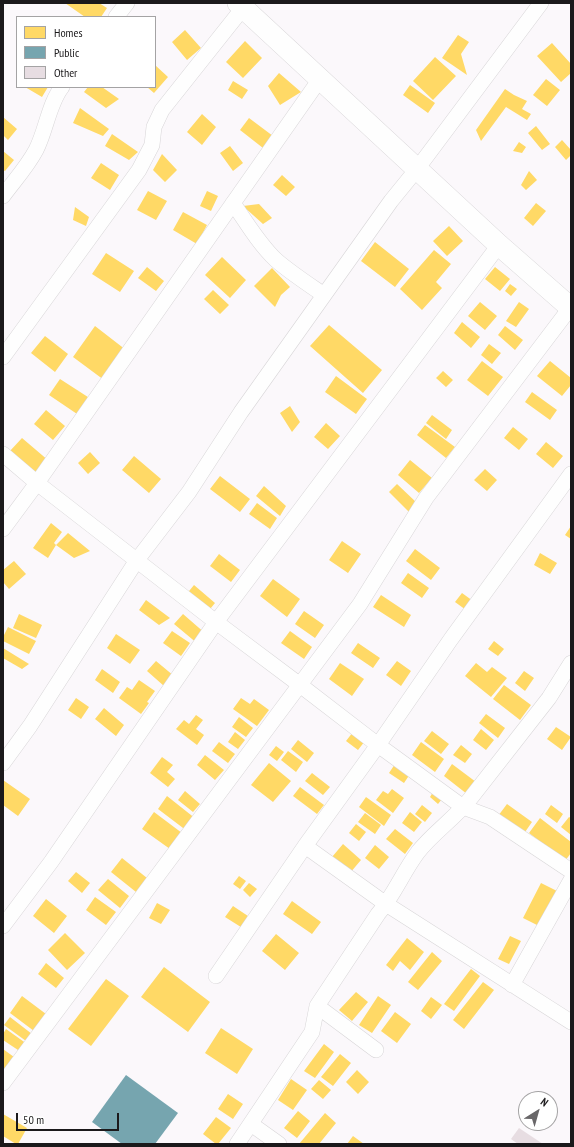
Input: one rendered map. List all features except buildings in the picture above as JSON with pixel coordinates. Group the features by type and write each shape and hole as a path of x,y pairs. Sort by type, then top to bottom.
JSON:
{"street":[{"path":"117,16 127,3"},
{"path":"3,763 30,726 137,560 189,492 241,412 391,201 417,169 541,3"},
{"path":"3,357 139,170 152,146 154,127 162,110 240,5 499,245 569,303 426,498 360,604 3,1082"},
{"path":"3,529 37,483 320,79"},
{"path":"3,196 24,169 36,150 48,122 56,94 61,88"},
{"path":"233,203 262,244 276,260 324,295"},
{"path":"3,926 51,862 216,622 499,245"},
{"path":"3,454 37,483 216,622 378,745 463,807 490,817 571,871"},
{"path":"216,976 451,639 571,474"},
{"path":"237,1144 312,1032 317,1006 386,904 418,853 463,807 549,698 571,663"},
{"path":"306,846 386,904 571,1022"},
{"path":"512,985 571,880"},
{"path":"317,1006 376,1050"},
{"path":"251,1124 279,1144"}]}
